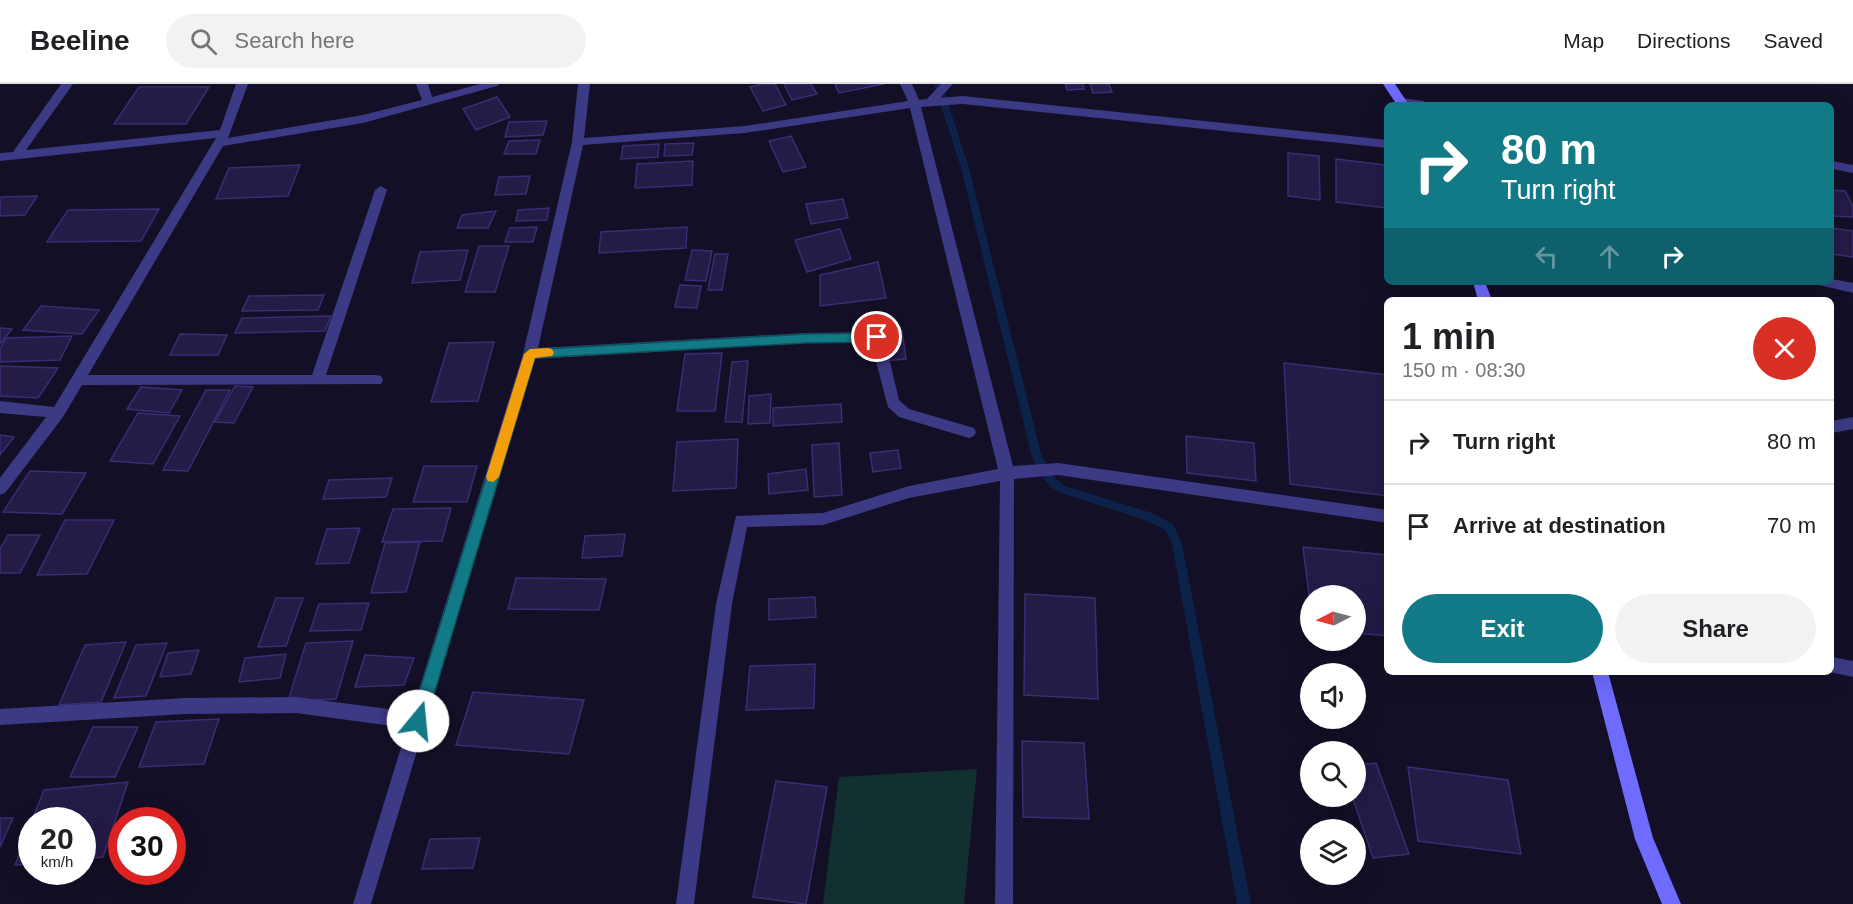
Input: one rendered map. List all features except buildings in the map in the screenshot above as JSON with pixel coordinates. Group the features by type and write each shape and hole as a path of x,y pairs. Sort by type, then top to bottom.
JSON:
{"street":[{"path":"15,157 67,84"},
{"path":"0,489 58,413 78,380 222,138 242,84"},
{"path":"422,84 428,102"},
{"path":"0,157 318,128 493,84"},
{"path":"362,904 530,354 578,142 584,84"},
{"path":"906,84 914,102 1007,473 1004,904"},
{"path":"931,100 947,84"},
{"path":"1389,84 1402,102"},
{"path":"578,142 708,134 771,127 914,102 963,100 1384,144"},
{"path":"1834,165 1853,169"},
{"path":"317,380 381,190"},
{"path":"1834,284 1853,288"},
{"path":"530,354 805,338 877,337 893,403 904,413 969,432"},
{"path":"78,380 376,380"},
{"path":"0,407 58,413"},
{"path":"1834,427 1853,423"},
{"path":"685,904 724,604 741,521 823,519 909,492 1007,473 1058,469 1384,516"},
{"path":"1834,665 1853,669"},
{"path":"1601,675 1644,839 1672,904"},
{"path":"0,717 185,705 296,705 418,721"}],"green space":[{"path":"977,769 964,904 823,904 839,777"}],"waterway":[{"path":"938,84 965,168 1036,453 1043,470 1051,482 1062,489 1148,516 1169,527 1177,544 1244,904"}],"slow traffic":[{"path":"493,477 530,354 548,353"}],"route":[{"path":"418,721 530,354 805,338 877,337"}]}
